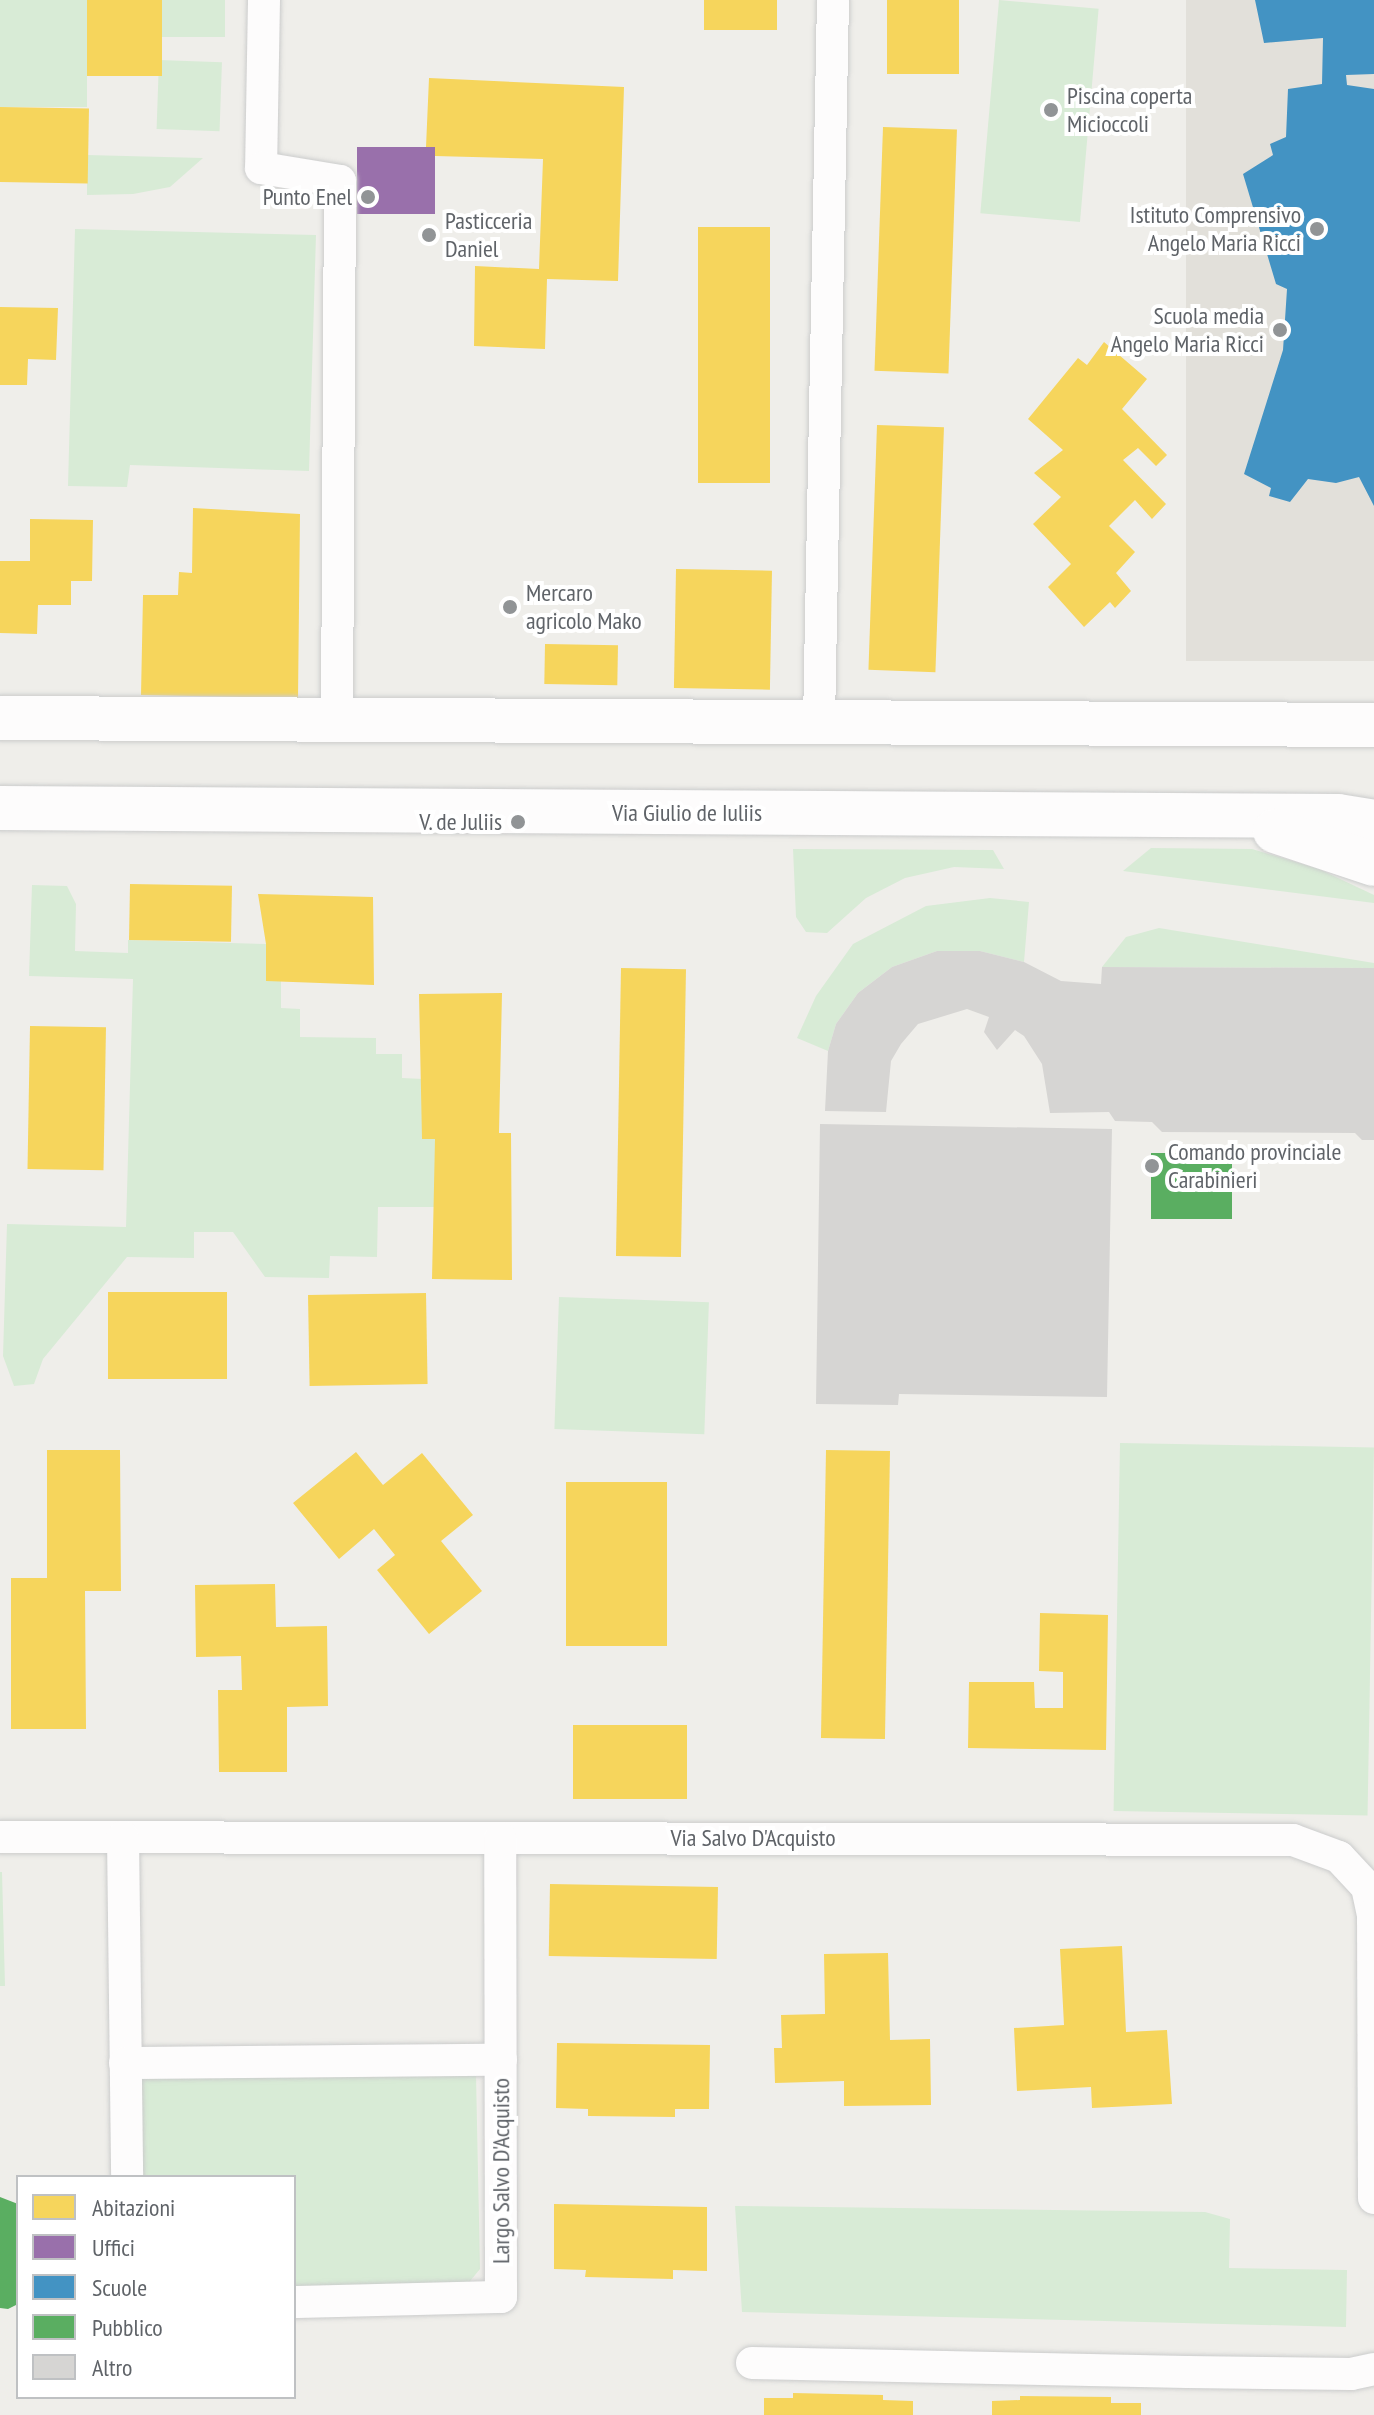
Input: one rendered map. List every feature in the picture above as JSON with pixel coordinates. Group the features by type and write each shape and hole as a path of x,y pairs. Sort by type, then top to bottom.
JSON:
{"main road":[{"path":"0,718 1374,725"},
{"name":"Via Giulio de Iuliis","path":"0,808 1338,816 1374,822"},
{"path":"1218,817 1335,848 1374,864"}],"street":[{"path":"264,0 261,168 340,181 337,719"},
{"path":"819,722 833,0"},
{"name":"Via Salvo D'Acquisto","path":"0,1837 1293,1840 1339,1857 1367,1887 1373,1915 1373,2097"},
{"path":"123,1837 127,2175"},
{"name":"Largo Salvo D'Acquisto","path":"296,2302 501,2297 500,1838"},
{"path":"125,2063 501,2060"},
{"path":"1373,2097 1374,2198"},
{"path":"752,2363 1217,2373 1351,2374 1374,2369"}],"shaded area":[{"name":"Scuola media Angelo Maria Ricci","path":"1186,0 1374,0 1374,661 1186,661"}],"green space":[{"path":"0,0 87,0 87,107 0,107"},
{"path":"162,0 225,0 225,37 162,37"},
{"name":"Piscina coperta Micioccoli","path":"999,0 1099,9 1080,222 980,213"},
{"path":"159,60 222,62 220,131 157,129"},
{"path":"87,155 203,158 170,187 133,194 87,195"},
{"path":"75,229 316,235 309,471 130,465 127,487 68,486"},
{"path":"1151,848 1252,849 1319,869 1374,895 1374,903 1123,871"},
{"path":"793,849 993,850 1004,869 954,867 905,878 866,898 827,933 806,932 796,917"},
{"path":"32,885 67,886 76,904 75,951 128,953 128,940 266,944 266,980 281,981 281,1008 300,1009 300,1037 376,1038 376,1054 402,1054 402,1078 423,1079 422,1139 435,1139 435,1207 378,1207 377,1257 330,1256 329,1278 265,1277 233,1232 194,1232 194,1258 127,1257 43,1359 34,1384 14,1386 3,1356 7,1224 126,1227 133,979 29,976"},
{"path":"990,898 1029,902 1024,962 980,951 937,951 892,967 858,993 836,1024 828,1051 797,1038 816,996 853,944 926,906"},
{"path":"1159,928 1374,963 1374,968 1102,967 1126,937"},
{"path":"559,1297 709,1302 704,1434 554,1429"},
{"path":"1120,1443 1374,1447 1368,1815 1114,1811"},
{"path":"2,1872 5,1986 0,1986"},
{"path":"139,2073 476,2075 480,2269 466,2286 296,2290 296,2175 139,2175"},
{"path":"735,2206 1205,2212 1230,2219 1229,2268 1347,2270 1346,2327 742,2312"}],"building: Abitazioni":[{"path":"87,0 162,0 162,76 87,76"},
{"path":"704,0 777,0 777,30 704,30"},
{"path":"887,0 959,0 959,74 887,74"},
{"path":"429,78 624,87 618,281 547,279 545,349 474,346 475,266 539,269 543,159 435,156 435,147 426,147"},
{"path":"0,107 89,109 88,184 0,182"},
{"path":"883,127 957,130 948,373 874,371"},
{"path":"698,227 770,227 770,483 698,483"},
{"path":"0,307 58,308 56,360 28,359 27,385 0,385"},
{"path":"1104,342 1147,379 1122,409 1167,455 1156,466 1138,448 1123,460 1166,504 1152,519 1135,500 1109,526 1135,552 1116,573 1131,591 1115,608 1110,602 1084,627 1048,587 1071,564 1033,524 1061,497 1034,473 1063,450 1028,419 1078,358 1087,365"},
{"path":"877,425 944,427 935,672 868,670"},
{"path":"193,508 300,514 298,698 141,695 143,595 178,595 179,572 192,573"},
{"path":"30,519 93,520 92,581 71,581 71,605 38,605 37,634 0,633 0,561 30,561"},
{"path":"676,569 772,571 770,690 674,688"},
{"path":"545,644 618,645 617,685 544,684"},
{"path":"130,884 232,886 231,942 129,940"},
{"path":"258,894 373,897 374,985 266,981 266,944"},
{"path":"621,968 686,969 681,1257 616,1256"},
{"path":"502,993 499,1133 511,1133 512,1280 432,1279 435,1139 422,1139 419,994"},
{"path":"30,1026 106,1027 103,1170 28,1169"},
{"path":"108,1292 227,1292 227,1379 108,1379"},
{"path":"426,1293 428,1384 310,1386 308,1295"},
{"path":"47,1450 120,1450 121,1591 85,1591 86,1729 11,1729 11,1578 47,1578"},
{"path":"826,1450 890,1451 885,1739 821,1738"},
{"path":"356,1452 383,1485 422,1453 473,1515 441,1541 482,1591 429,1634 377,1570 395,1555 374,1529 339,1559 293,1503"},
{"path":"566,1482 667,1482 667,1646 566,1646"},
{"path":"275,1584 276,1627 327,1626 328,1706 287,1707 287,1772 219,1772 218,1690 242,1690 241,1656 196,1657 195,1585"},
{"path":"1040,1613 1108,1615 1106,1750 968,1748 969,1682 1034,1682 1035,1708 1063,1708 1063,1672 1039,1671"},
{"path":"573,1725 687,1725 687,1799 573,1799"},
{"path":"550,1884 718,1887 717,1959 549,1956"},
{"path":"1122,1946 1126,2032 1167,2030 1172,2104 1092,2108 1091,2087 1017,2091 1014,2028 1064,2025 1060,1949"},
{"path":"888,1953 890,2040 930,2039 931,2105 844,2106 844,2081 775,2083 774,2048 782,2048 781,2015 825,2014 824,1954"},
{"path":"557,2043 710,2045 709,2109 675,2109 675,2117 588,2116 588,2109 556,2108"},
{"path":"554,2204 707,2207 707,2271 673,2270 673,2279 585,2277 586,2270 554,2269"},
{"path":"793,2393 883,2395 883,2400 913,2401 913,2415 764,2415 764,2398 793,2398"},
{"path":"1020,2396 1111,2397 1111,2403 1141,2403 1141,2415 992,2415 992,2401 1020,2400"}],"building: Uffici":[{"path":"357,147 435,147 435,214 357,214"}],"building: Scuole":[{"name":"Istituto Comprensivo Angelo Maria Ricci","path":"1255,0 1374,0 1374,74 1346,75 1347,85 1374,89 1374,506 1359,477 1336,483 1308,479 1290,502 1269,496 1271,488 1244,474 1283,350 1287,289 1276,284 1243,174 1273,155 1270,144 1286,137 1288,89 1322,84 1323,38 1264,43"}],"building: Pubblico":[{"path":"1151,1153 1232,1153 1232,1219 1151,1219"},
{"path":"0,2197 16,2203 16,2305 8,2309 0,2308"}],"building: Altro":[{"path":"937,951 980,951 1024,962 1061,981 1101,984 1102,967 1374,968 1374,1140 1362,1140 1355,1133 1162,1132 1152,1122 1115,1121 1109,1112 1050,1113 1042,1064 1024,1036 1015,1030 997,1050 984,1032 989,1017 967,1009 918,1024 901,1044 891,1061 886,1112 825,1111 828,1051 836,1024 858,993 892,967"},
{"path":"820,1124 1112,1129 1107,1397 899,1394 898,1405 816,1404"}],"place":[{"name":"Piscina coperta Micioccoli","path":"1051,110"},
{"name":"Punto Enel","path":"368,197"},
{"name":"Istituto Comprensivo Angelo Maria Ricci","path":"1317,229"},
{"name":"Pasticceria Daniel","path":"429,235"},
{"name":"Scuola media Angelo Maria Ricci","path":"1280,330"},
{"name":"Mercaro agricolo Mako","path":"510,607"},
{"name":"V. de Juliis","path":"518,822"},
{"name":"Comando provinciale Carabinieri","path":"1152,1166"}]}
